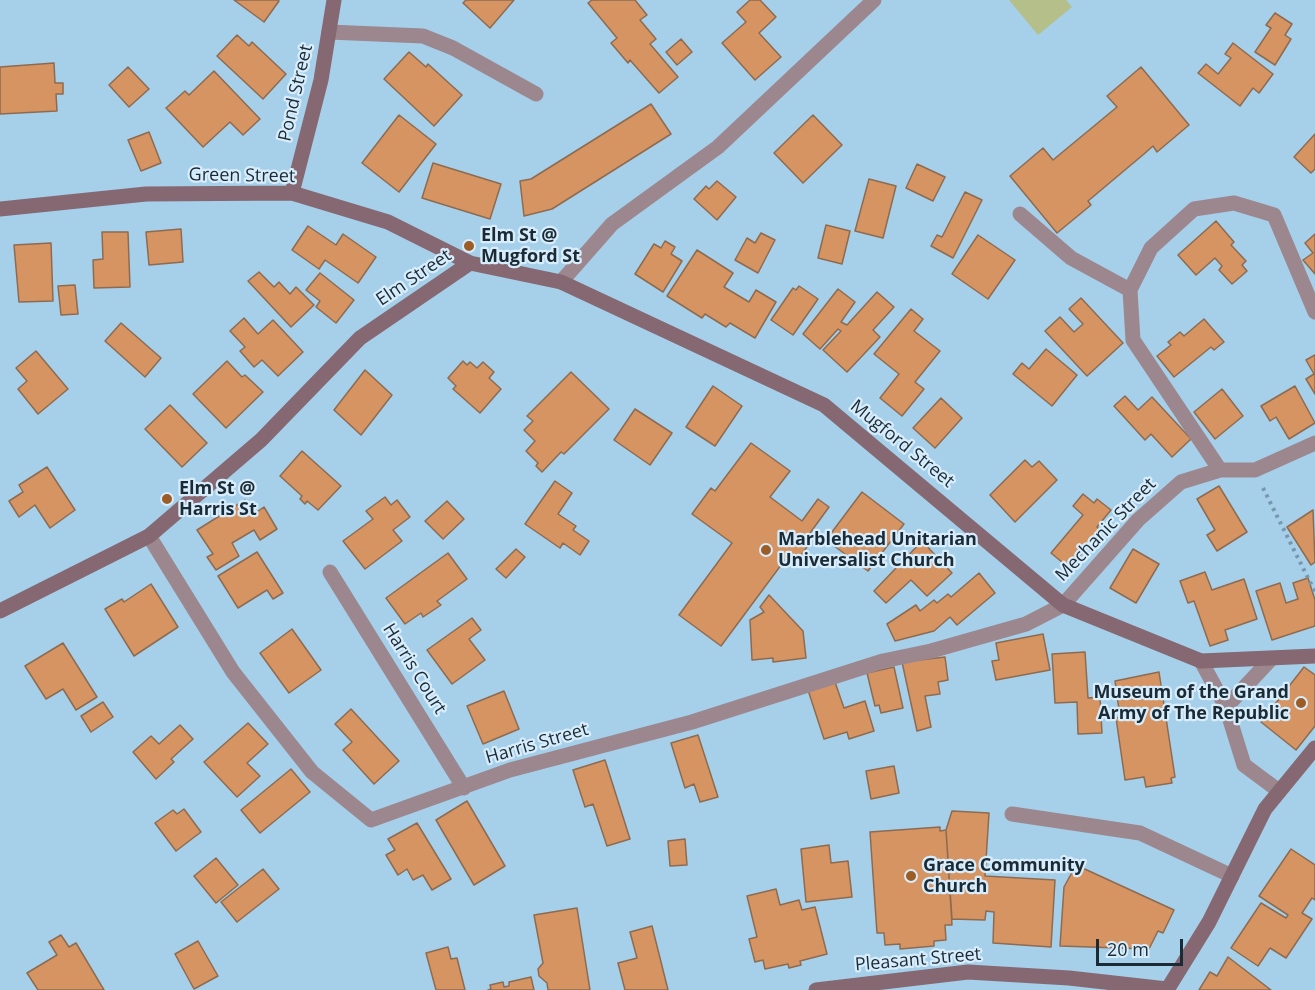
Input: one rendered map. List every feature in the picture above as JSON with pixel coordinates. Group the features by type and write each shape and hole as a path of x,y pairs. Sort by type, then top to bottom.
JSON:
{"main road":[{"name":"Pond Street","path":"292,193 321,81 334,0"},
{"name":"Green Street","path":"0,209 146,194 292,193 388,222 470,263"},
{"name":"Elm Street","path":"0,611 148,536 261,440 360,338 470,263 561,282"},
{"name":"Mugford Street","path":"561,282 824,405 1063,605 1201,661"},
{"path":"1201,661 1315,656"},
{"path":"1167,990 1209,922 1265,809 1315,748"},
{"name":"Pleasant Street","path":"816,990 968,972 1069,978 1167,990"}],"street":[{"path":"561,282 612,224 718,147 874,0"},
{"path":"329,32 423,36 453,48 536,94"},
{"path":"1220,470 1133,340 1130,290 1151,248 1194,209 1234,203 1274,215 1315,312"},
{"path":"1020,214 1071,258 1130,290"},
{"name":"Mechanic Street","path":"1063,605 1138,520 1181,482 1220,470 1255,470 1315,443"},
{"name":"Harris Street","path":"148,536 233,672 312,772 371,820 510,770 692,722 883,661 931,651 1026,624 1063,605"},
{"name":"Harris Court","path":"330,572 464,788"},
{"path":"1226,707 1271,658"},
{"path":"1201,661 1226,707 1244,765 1279,791"},
{"path":"1012,814 1140,833 1232,876"}],"path":[{"path":"1255,470 1315,592"}],"green space":[{"path":"1009,0 1066,0 1072,7 1038,35"}],"building":[{"path":"234,0 278,0 279,1 264,22"},
{"path":"466,0 514,0 490,28 463,3"},
{"path":"592,0 635,0 647,15 640,20 656,39 650,44 678,77 659,93 630,60 628,63 611,43 617,38 588,3"},
{"path":"750,0 760,0 776,17 759,33 781,57 755,80 722,43 746,22 737,12"},
{"path":"1275,13 1292,24 1285,35 1291,39 1275,65 1255,52 1271,28 1266,25"},
{"path":"237,35 249,46 252,42 286,74 263,99 217,56"},
{"path":"681,39 692,52 677,65 666,52"},
{"path":"1233,43 1273,74 1259,93 1253,88 1240,106 1198,73 1206,64 1218,74 1231,58 1225,54"},
{"path":"409,52 426,67 428,64 462,95 434,126 384,79"},
{"path":"54,63 55,83 63,83 63,94 56,94 57,111 0,114 0,67"},
{"path":"128,67 149,89 129,107 109,85"},
{"path":"1141,67 1189,125 1157,152 1153,146 1088,201 1091,205 1057,233 1010,176 1043,148 1053,160 1117,107 1107,96"},
{"path":"214,71 260,119 243,135 230,122 203,147 166,108 185,91 189,95"},
{"path":"651,104 671,134 552,209 524,216 520,181 531,179"},
{"path":"399,115 436,144 399,192 362,163"},
{"path":"813,115 842,145 803,183 774,153"},
{"path":"149,132 161,163 141,171 128,140"},
{"path":"1315,134 1315,169 1311,173 1294,157"},
{"path":"433,163 501,184 490,219 422,198"},
{"path":"917,164 945,177 933,201 906,188"},
{"path":"869,179 896,186 883,238 855,231"},
{"path":"717,181 736,197 717,220 694,199 706,186 709,189"},
{"path":"965,192 982,200 953,258 931,246 937,235 942,237"},
{"path":"1216,221 1234,242 1231,245 1246,261 1242,265 1247,271 1232,284 1219,270 1222,266 1215,258 1196,275 1178,255"},
{"path":"826,225 850,231 842,264 818,258"},
{"path":"308,226 336,245 343,234 376,257 358,283 325,260 319,269 292,250"},
{"path":"181,229 183,262 149,265 146,232"},
{"path":"102,232 128,232 130,287 94,288 93,260 103,259"},
{"path":"761,233 775,240 758,273 735,260 747,238 755,243"},
{"path":"1315,234 1315,274 1303,260 1313,253 1305,243"},
{"path":"978,235 1015,260 988,299 952,274"},
{"path":"665,241 675,247 671,254 682,261 663,292 635,274 654,244 661,248"},
{"path":"51,243 53,301 19,302 14,245"},
{"path":"697,250 733,273 724,287 749,302 756,290 776,302 755,338 730,323 726,327 705,314 702,318 667,296"},
{"path":"259,272 274,287 279,282 290,294 296,287 314,305 291,327 248,281"},
{"path":"320,273 354,300 336,323 316,307 320,301 306,290"},
{"path":"75,285 78,314 61,315 58,286"},
{"path":"799,286 818,299 793,335 771,320 793,288 796,290"},
{"path":"838,289 855,302 841,322 847,325 877,292 894,307 873,330 880,337 847,372 823,350 841,331 838,329 820,349 803,334"},
{"path":"1081,298 1123,343 1087,376 1045,331 1060,317 1074,332 1083,324 1069,309"},
{"path":"911,309 923,319 914,331 940,351 915,382 924,389 902,416 880,398 899,374 874,354"},
{"path":"244,318 258,334 273,320 303,352 278,376 262,360 254,367 240,351 245,347 230,331"},
{"path":"1204,319 1224,342 1214,350 1211,347 1174,377 1157,356 1171,345 1168,342 1180,332 1184,336"},
{"path":"121,323 161,358 145,377 105,341"},
{"path":"1046,349 1077,375 1052,406 1013,374 1022,363 1029,369"},
{"path":"36,351 68,389 38,414 18,389 27,381 16,368"},
{"path":"1315,355 1315,394 1306,379 1314,374 1306,360"},
{"path":"227,361 242,377 245,375 263,392 226,428 193,394"},
{"path":"463,361 467,365 470,362 477,368 483,362 494,372 489,378 501,389 480,413 453,389 456,386 448,378"},
{"path":"365,370 392,395 361,435 334,410"},
{"path":"571,372 609,409 564,454 561,452 542,472 536,466 538,463 526,451 535,441 524,430 533,421 527,416"},
{"path":"713,386 742,406 715,446 686,427"},
{"path":"1295,386 1315,423 1289,439 1276,417 1270,421 1261,406"},
{"path":"1222,389 1243,416 1215,439 1194,412"},
{"path":"1125,396 1138,410 1152,397 1191,439 1172,457 1151,434 1145,440 1114,406"},
{"path":"941,398 962,418 935,448 913,428"},
{"path":"170,405 207,443 182,467 145,429"},
{"path":"635,409 672,433 650,465 614,440"},
{"name":"Marblehead Unitarian Universalist Church","path":"751,443 790,471 770,497 802,521 818,499 829,507 805,540 810,543 795,563 787,557 721,646 679,615 732,543 692,514 711,488 715,491"},
{"path":"302,451 341,486 318,510 307,501 305,504 300,499 302,496 280,476"},
{"path":"1025,460 1032,467 1039,461 1057,480 1015,522 990,495"},
{"path":"47,467 75,510 50,528 35,505 19,517 9,501 23,492 19,485"},
{"path":"555,481 572,493 558,514 576,526 573,530 589,541 580,555 563,543 560,548 525,524"},
{"path":"1219,486 1247,532 1217,551 1207,535 1215,530 1197,499"},
{"path":"862,492 904,524 868,571 826,540"},
{"path":"1083,494 1094,503 1097,499 1111,510 1097,527 1101,531 1069,568 1051,553 1083,515 1073,506"},
{"path":"385,497 391,505 397,500 410,517 393,530 402,541 365,569 343,541 373,519 366,511"},
{"path":"245,500 254,514 264,507 277,529 260,540 254,530 232,543 239,556 216,570 207,557 213,554 197,530"},
{"path":"447,501 464,519 443,539 425,521"},
{"path":"1313,510 1315,562 1311,565 1287,527"},
{"path":"922,541 952,573 927,596 911,580 886,603 874,591"},
{"path":"516,549 525,557 506,578 496,569"},
{"path":"1133,549 1159,564 1136,603 1110,588"},
{"path":"257,552 283,593 273,599 267,590 238,608 218,576"},
{"path":"448,553 467,579 437,601 441,605 423,617 421,613 405,624 386,598"},
{"path":"1205,572 1212,590 1244,579 1257,619 1225,630 1228,640 1210,646 1194,601 1188,603 1180,581"},
{"path":"979,573 995,593 957,625 950,617 934,631 895,641 887,624 916,605 920,611 934,600 937,603 948,594 951,597"},
{"path":"1308,578 1315,600 1315,626 1272,640 1256,591 1280,583 1286,603 1298,599 1293,583"},
{"path":"151,584 178,627 134,656 105,609 122,599 124,602"},
{"path":"769,595 803,631 806,658 773,662 773,658 752,660 750,620 764,612 760,607"},
{"path":"472,618 481,630 469,639 485,660 452,684 427,650"},
{"path":"292,629 321,670 289,693 260,653"},
{"path":"1043,634 1050,670 996,680 992,661 999,660 996,643"},
{"path":"63,643 97,697 76,710 63,689 46,699 25,666"},
{"path":"1085,652 1088,698 1100,697 1102,733 1078,734 1077,702 1055,703 1052,654"},
{"path":"945,657 948,680 938,682 940,694 925,696 931,727 917,731 902,662"},
{"path":"894,667 903,708 881,713 879,705 875,706 867,673"},
{"path":"1304,667 1315,675 1315,726 1296,750 1261,722"},
{"path":"1159,672 1175,777 1171,778 1172,783 1146,787 1144,777 1125,780 1116,718 1120,717 1115,681"},
{"path":"835,682 844,708 865,701 874,731 849,739 847,732 824,739 808,690"},
{"path":"504,691 519,729 483,744 467,706"},
{"path":"103,702 113,717 91,732 81,716"},
{"path":"351,709 399,761 374,784 343,750 352,742 335,724"},
{"path":"248,723 268,744 247,763 260,776 237,797 204,762"},
{"path":"180,725 193,739 171,759 174,762 156,779 133,752 151,736 159,744"},
{"path":"698,735 718,797 700,802 694,784 685,788 671,743"},
{"path":"605,760 630,839 607,846 593,804 585,807 573,770"},
{"path":"894,766 899,793 871,799 866,771"},
{"path":"291,769 310,792 260,833 241,810"},
{"path":"467,801 505,866 474,885 436,820"},
{"path":"184,809 201,832 176,851 155,823 173,810 177,814"},
{"path":"952,811 989,813 985,876 1055,880 1051,947 993,943 994,912 986,911 985,920 952,919 946,830"},
{"path":"417,823 451,879 432,890 423,875 413,880 407,869 398,875 386,855 395,850 388,839"},
{"name":"Grace Community Church","path":"940,827 940,831 946,830 952,925 945,925 946,940 934,941 934,946 900,949 900,944 885,945 884,933 877,933 870,832"},
{"path":"685,839 687,865 670,866 668,841"},
{"path":"829,845 831,863 848,861 852,897 806,902 801,849"},
{"path":"1291,849 1315,865 1315,900 1312,898 1302,913 1312,919 1286,958 1270,948 1258,966 1231,948 1261,903 1286,918 1288,915 1259,896"},
{"path":"216,858 238,885 216,903 194,876"},
{"path":"1076,865 1174,910 1163,933 1158,931 1149,949 1060,946 1064,887"},
{"path":"263,869 279,889 237,922 221,902"},
{"path":"776,889 780,905 799,900 802,910 815,907 827,954 800,961 801,965 789,968 788,964 765,969 763,960 755,962 749,939 757,937 747,896"},
{"path":"577,908 590,990 548,990 547,983 539,976 538,969 543,963 534,915"},
{"path":"652,926 668,990 625,990 618,963 637,958 630,932"},
{"path":"61,935 69,947 76,943 104,990 38,990 27,973 57,955 49,942"},
{"path":"198,941 218,976 194,989 175,954"},
{"path":"448,947 451,959 457,958 465,990 436,990 426,953"},
{"path":"1228,957 1271,990 1199,990 1210,972 1217,976"},
{"path":"531,977 534,990 488,990 491,989 490,985 503,982 504,987 509,986 509,982"}],"place":[{"name":"Elm St @ Mugford St","path":"469,246"},
{"name":"Elm St @ Harris St","path":"167,499"},
{"name":"Marblehead Unitarian Universalist Church","path":"766,550"},
{"name":"Museum of the Grand Army of The Republic","path":"1301,703"},
{"name":"Grace Community Church","path":"911,876"}]}
